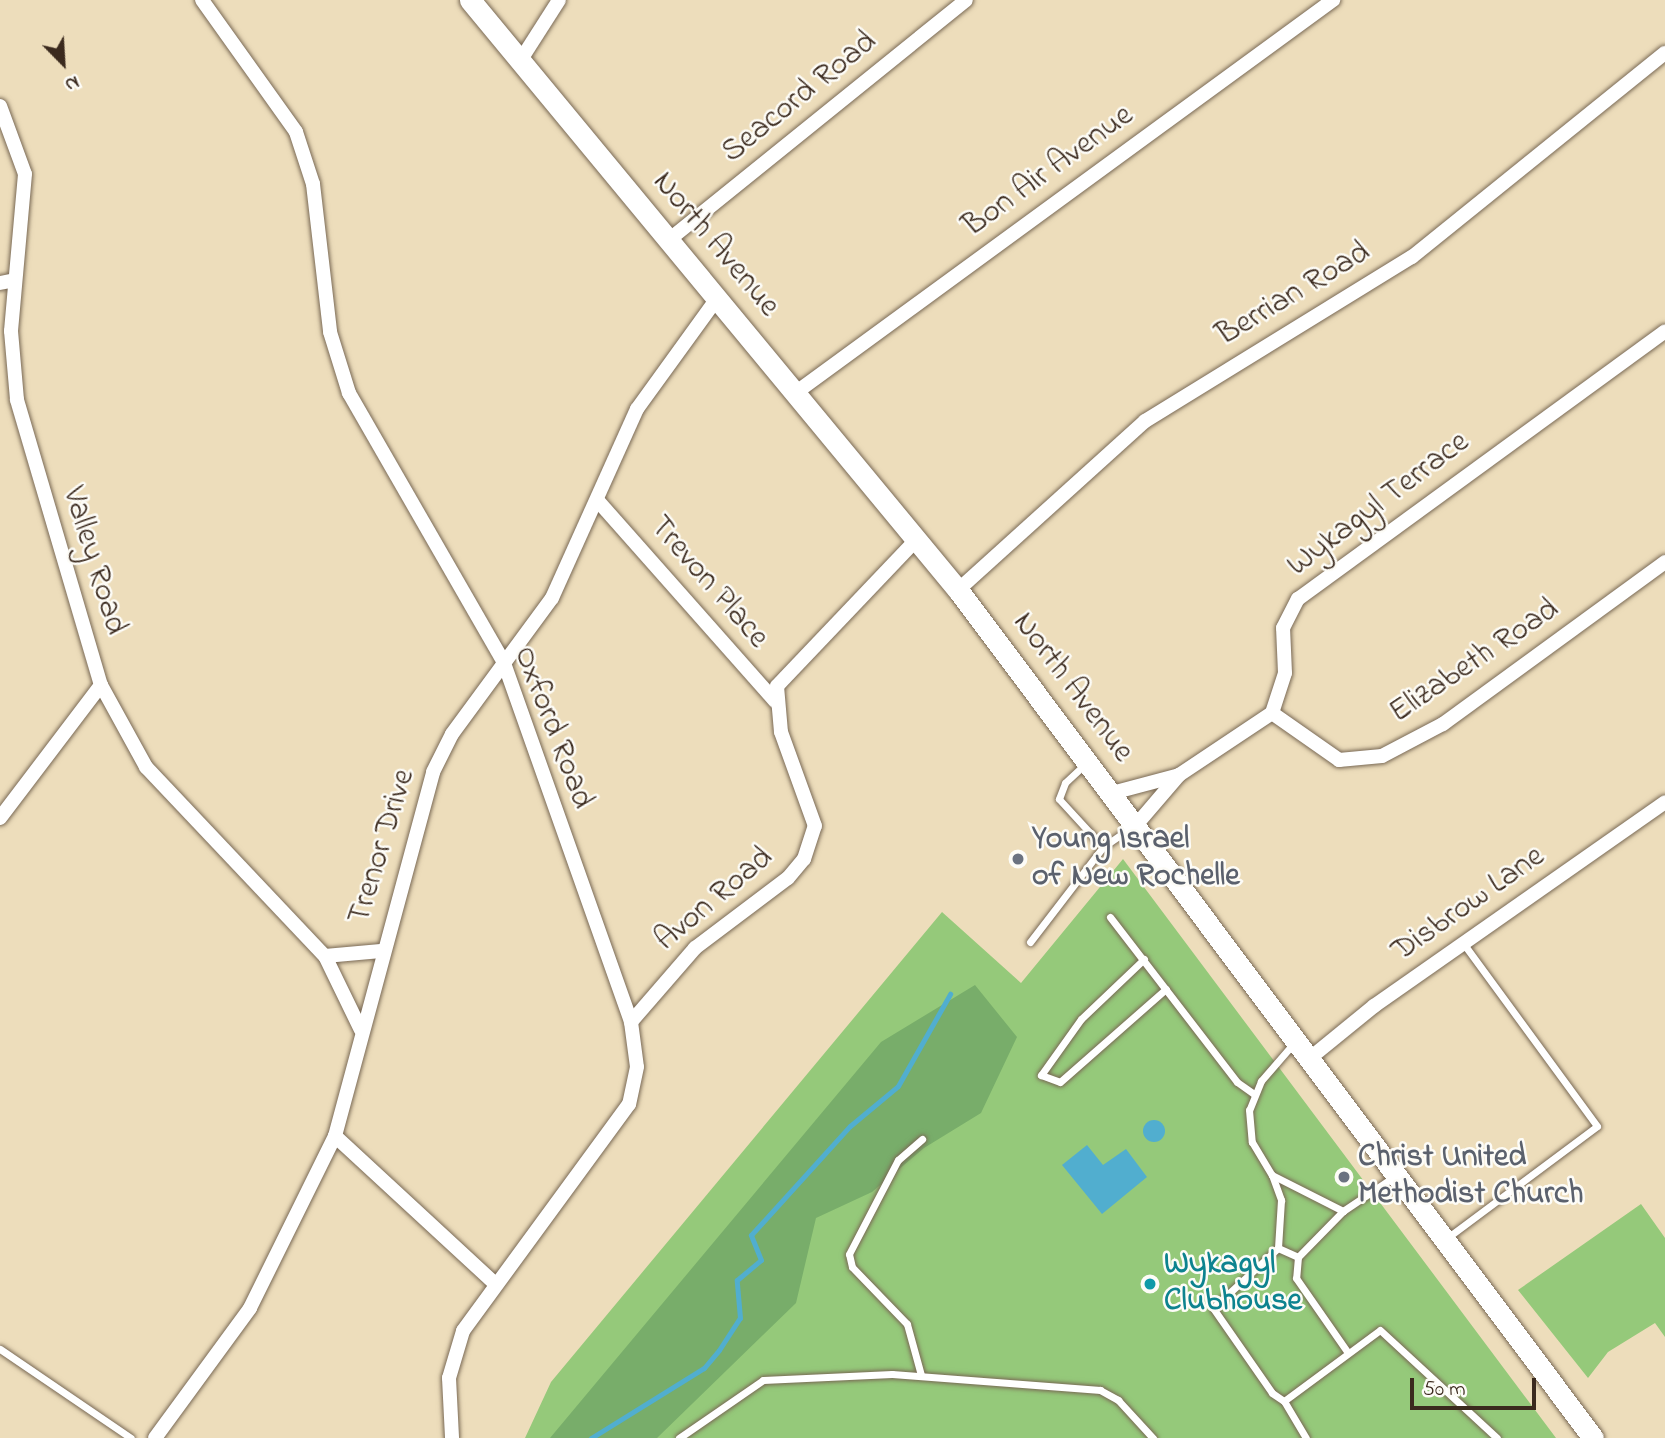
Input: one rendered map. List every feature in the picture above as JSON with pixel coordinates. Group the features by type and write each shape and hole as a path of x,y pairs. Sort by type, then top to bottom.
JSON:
{"main road":[{"name":"North Avenue","path":"470,0 798,391 958,590 1137,824 1443,1241 1593,1438"}],"street":[{"name":"Oxford Road","path":"202,0 296,132 313,184 330,332 349,393 503,663 631,1022 637,1067 629,1104 493,1282 455,1352 449,1378 452,1438"},
{"path":"520,61 559,0"},
{"name":"Seacord Road","path":"670,239 966,0"},
{"name":"Bon Air Avenue","path":"798,391 1334,0"},
{"name":"Berrian Road","path":"958,590 1145,421 1412,257 1665,53"},
{"name":"Valley Road","path":"0,106 25,174 15,280 17,400 101,685 146,767 326,956 361,1030"},
{"path":"0,283 15,280"},
{"name":"Trenor Drive","path":"155,1438 250,1308 335,1136 381,951 433,772 503,663 552,598 598,501 637,409 718,296"},
{"name":"Wykagyl Terrace","path":"1272,713 1284,673 1283,628 1298,599 1665,331"},
{"name":"Trevon Place","path":"598,501 775,701"},
{"path":"775,701 783,677 917,539"},
{"name":"Elizabeth Road","path":"1272,713 1339,760 1382,756 1443,724 1665,562"},
{"path":"0,818 101,685"},
{"name":"Avon Road","path":"631,1022 695,948 788,878 804,859 815,826 775,701"},
{"path":"1137,824 1180,775 1272,713"},
{"path":"1112,793 1180,775"},
{"name":"Disbrow Lane","path":"1309,1059 1463,943 1665,802"},
{"path":"326,956 381,951"},
{"path":"335,1136 493,1282"}],"lane":[{"path":"1087,762 1065,783 1059,799 1103,848"},
{"path":"1030,942 1103,848 1137,824"},
{"path":"1110,917 1237,1082 1254,1094"},
{"path":"1443,1241 1597,1126 1463,943"},
{"path":"1144,959 1081,1019 1041,1075 1060,1082 1166,989"},
{"path":"1296,1041 1254,1094 1248,1125 1281,1200 1278,1248 1213,1308 1284,1401 1306,1438"},
{"path":"921,1375 907,1324 852,1267 849,1254 898,1160 922,1139"},
{"path":"1272,1175 1343,1211"},
{"path":"1346,1350 1296,1278 1298,1257 1343,1211 1395,1176"},
{"path":"1278,1248 1298,1257"},
{"path":"1284,1401 1346,1350 1380,1331 1497,1438"},
{"path":"0,1349 131,1438"},
{"path":"679,1438 763,1380 921,1375 1100,1390 1118,1399 1153,1438"}],"green space":[{"path":"1123,859 1556,1438 525,1438 551,1382 942,912 1021,983"},
{"path":"975,985 1017,1037 981,1113 924,1148 872,1192 816,1218 796,1303 657,1438 550,1438 881,1042"},
{"path":"1641,1204 1665,1238 1665,1337 1655,1323 1608,1352 1588,1378 1518,1290"}],"water":[{"path":"1154,1120 1162,1123 1165,1131 1162,1139 1154,1142 1146,1139 1143,1131 1146,1123"},
{"path":"1087,1145 1103,1165 1126,1149 1147,1177 1102,1214 1062,1165"}],"waterway":[{"path":"591,1438 704,1368 719,1350 740,1318 737,1280 761,1260 751,1235 850,1126 898,1086 950,994"}],"place":[{"name":"Young Israel of New Rochelle","path":"1018,859"},
{"name":"Christ United Methodist Church","path":"1344,1177"},
{"name":"Wykagyl Clubhouse","path":"1150,1284"}]}
